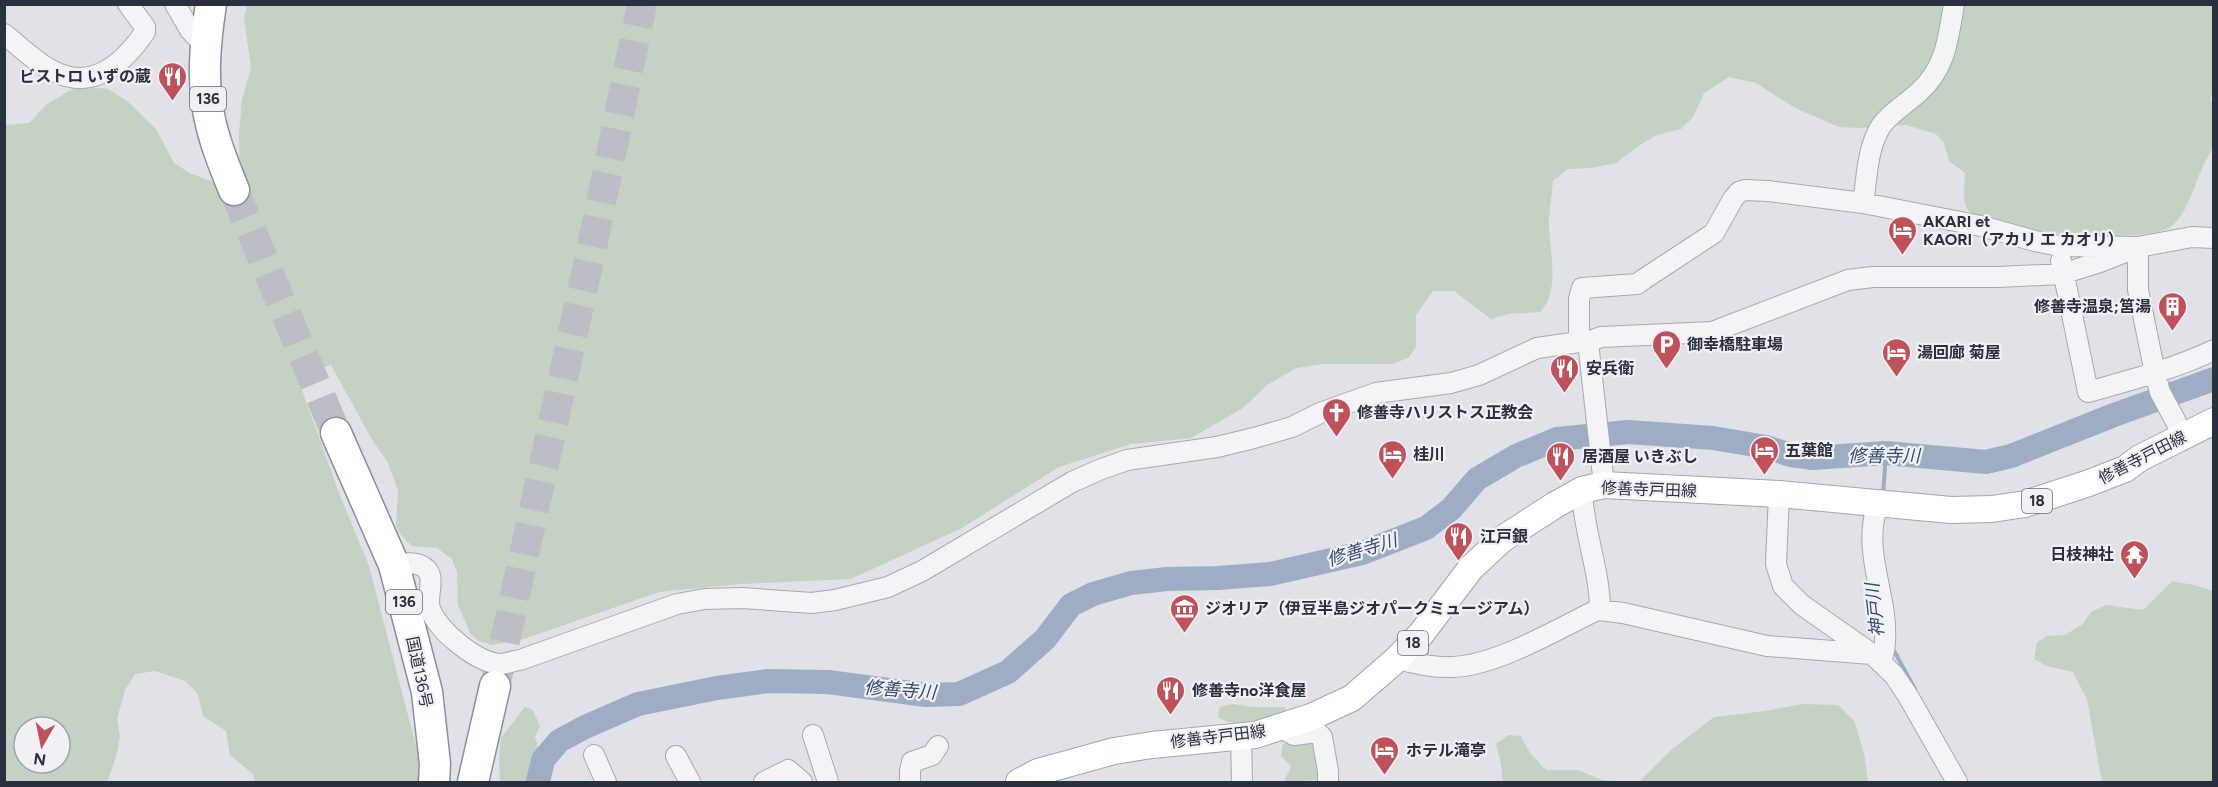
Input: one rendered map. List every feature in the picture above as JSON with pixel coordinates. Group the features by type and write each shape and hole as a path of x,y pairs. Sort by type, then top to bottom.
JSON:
{"highway":[{"name":"136","path":"210,4 204,45 210,121 217,149 234,190"},
{"name":"国道136号","path":"336,433 394,565 427,692 435,764 434,783"},
{"path":"473,783 495,686"}],"main road":[{"name":"修善寺戸田線","path":"1021,782 1048,769 1114,751 1255,735 1311,717 1352,698 1397,659 1421,634 1471,568 1489,551 1528,521 1596,479 1951,510 1992,509 2025,504 2064,493 2126,469 2179,427 2214,421"}],"street":[{"path":"4,34 54,71 65,76 85,78 114,68 145,32 145,27 128,4"},
{"path":"175,4 190,30 204,45"},
{"path":"1863,202 1871,152 1880,129 1889,116 1919,92 1935,75 1946,51 1954,4"},
{"path":"1600,610 1590,538 1582,509 1596,479 1596,401 1583,342 1579,298 1582,288 1637,284 1714,233 1739,192 1745,190 1768,190 1863,202 1981,226 2059,246 2138,247"},
{"path":"394,565 406,563 426,569 430,576 428,595 430,609 442,627 474,655 502,664 520,660 677,604 705,599 742,598 812,603 888,588 1072,482 1127,460 1217,447 1254,438 1292,427 1320,413 1376,393 1451,383 1479,375 1537,348 1583,342 1601,336 1712,332 1848,280 1873,277 1998,277 2062,274 2138,247 2192,237 2214,238"},
{"path":"2059,246 2062,274 2088,392 2157,382 2194,359 2214,350"},
{"path":"2138,247 2138,290 2157,382 2179,427"},
{"path":"1779,494 1776,564 1783,585 1802,604 1877,659 1894,675 1957,783"},
{"path":"1877,659 1885,640 1871,541 1871,528 1878,503"},
{"path":"1397,659 1431,666 1471,665 1536,641 1600,610 1623,613 1767,646 1877,659"},
{"path":"1280,727 1294,735 1317,732 1322,736 1329,771 1328,783"},
{"path":"813,735 828,783"},
{"path":"1241,736 1242,783"},
{"path":"910,783 912,762 932,755 938,746"},
{"path":"594,755 606,783"},
{"path":"676,756 690,783"},
{"path":"764,783 788,770 802,783"}],"green space":[{"path":"247,5 2213,5 2214,89 2210,99 2214,114 2214,139 2212,149 2187,205 2173,225 2158,232 2135,235 2105,236 2039,231 1986,220 1971,213 1964,200 1965,173 1949,161 1944,143 1936,134 1906,125 1839,127 1795,108 1756,83 1729,77 1704,93 1693,117 1681,129 1657,135 1616,163 1591,168 1568,169 1553,181 1549,219 1551,292 1540,312 1508,314 1491,319 1454,291 1433,291 1416,315 1416,347 1408,358 1392,364 1324,364 1296,368 1267,385 1243,408 1191,438 1131,444 1059,467 962,528 851,579 742,584 659,592 524,639 492,645 479,641 470,633 458,605 457,572 452,559 437,548 412,546 396,526 398,491 388,463 371,438 331,365 297,376 339,493 369,566 422,769 420,782 255,782 253,774 230,755 226,731 203,716 198,694 185,681 155,671 135,674 125,690 117,719 120,737 107,782 5,782 5,125 29,123 47,104 78,86 108,89 127,101 156,129 174,163 190,173 218,184 240,188 239,133 242,100 251,68 244,18"},
{"path":"2172,581 2213,591 2213,782 2102,782 2087,699 2073,672 2047,666 2034,659 2037,642 2047,636 2065,635 2083,624 2091,612 2106,605 2143,610"},
{"path":"1234,704 1252,707 1284,707 1287,710 1285,713 1252,722 1234,723 1218,717 1222,706"},
{"path":"1803,704 1838,705 1855,722 1865,758 1868,782 1639,782 1671,750 1714,717"},
{"path":"525,707 533,710 540,726 535,737 539,751 532,782 500,782 501,738"},
{"path":"1508,735 1521,736 1530,753 1546,770 1578,770 1602,780 1624,782 1503,782 1496,744"},
{"path":"1308,738 1313,745 1314,756 1321,766 1320,780 1284,782 1291,766 1281,756 1283,744"}],"waterway":[{"name":"修善寺川","path":"538,782 543,760 559,741 638,704 717,688 768,681 828,682 926,695 959,694 1008,672 1045,639 1071,605 1093,594 1131,583 1270,574 1362,553 1426,528 1451,509 1477,479 1516,456 1557,439 1628,432 1713,438 1813,458 1886,453 1986,462 2011,456 2114,415 2214,379"},
{"name":"神戸川","path":"1883,496 1886,453"},
{"name":"神戸川","path":"1893,649 1915,689"}],"tunnel":[{"path":"495,686 593,242 642,4"},
{"path":"234,190 336,433"}],"place":[{"name":"ビストロ いずの蔵","path":"172,102"},
{"name":"AKARI et KAORI（アカリ エ カオリ）","path":"1902,256"},
{"name":"修善寺温泉;筥湯","path":"2172,332"},
{"name":"御幸橋駐車場","path":"1666,370"},
{"name":"湯回廊 菊屋","path":"1896,378"},
{"name":"安兵衛","path":"1565,394"},
{"name":"修善寺ハリストス正教会","path":"1336,438"},
{"name":"五葉館","path":"1764,476"},
{"name":"桂川","path":"1392,480"},
{"name":"居酒屋 いきぶし","path":"1561,482"},
{"name":"江戸銀","path":"1459,562"},
{"name":"日枝神社","path":"2135,580"},
{"name":"ジオリア（伊豆半島ジオパークミュージアム）","path":"1184,634"},
{"name":"修善寺no洋食屋","path":"1171,716"},
{"name":"ホテル滝亭","path":"1385,776"}]}
